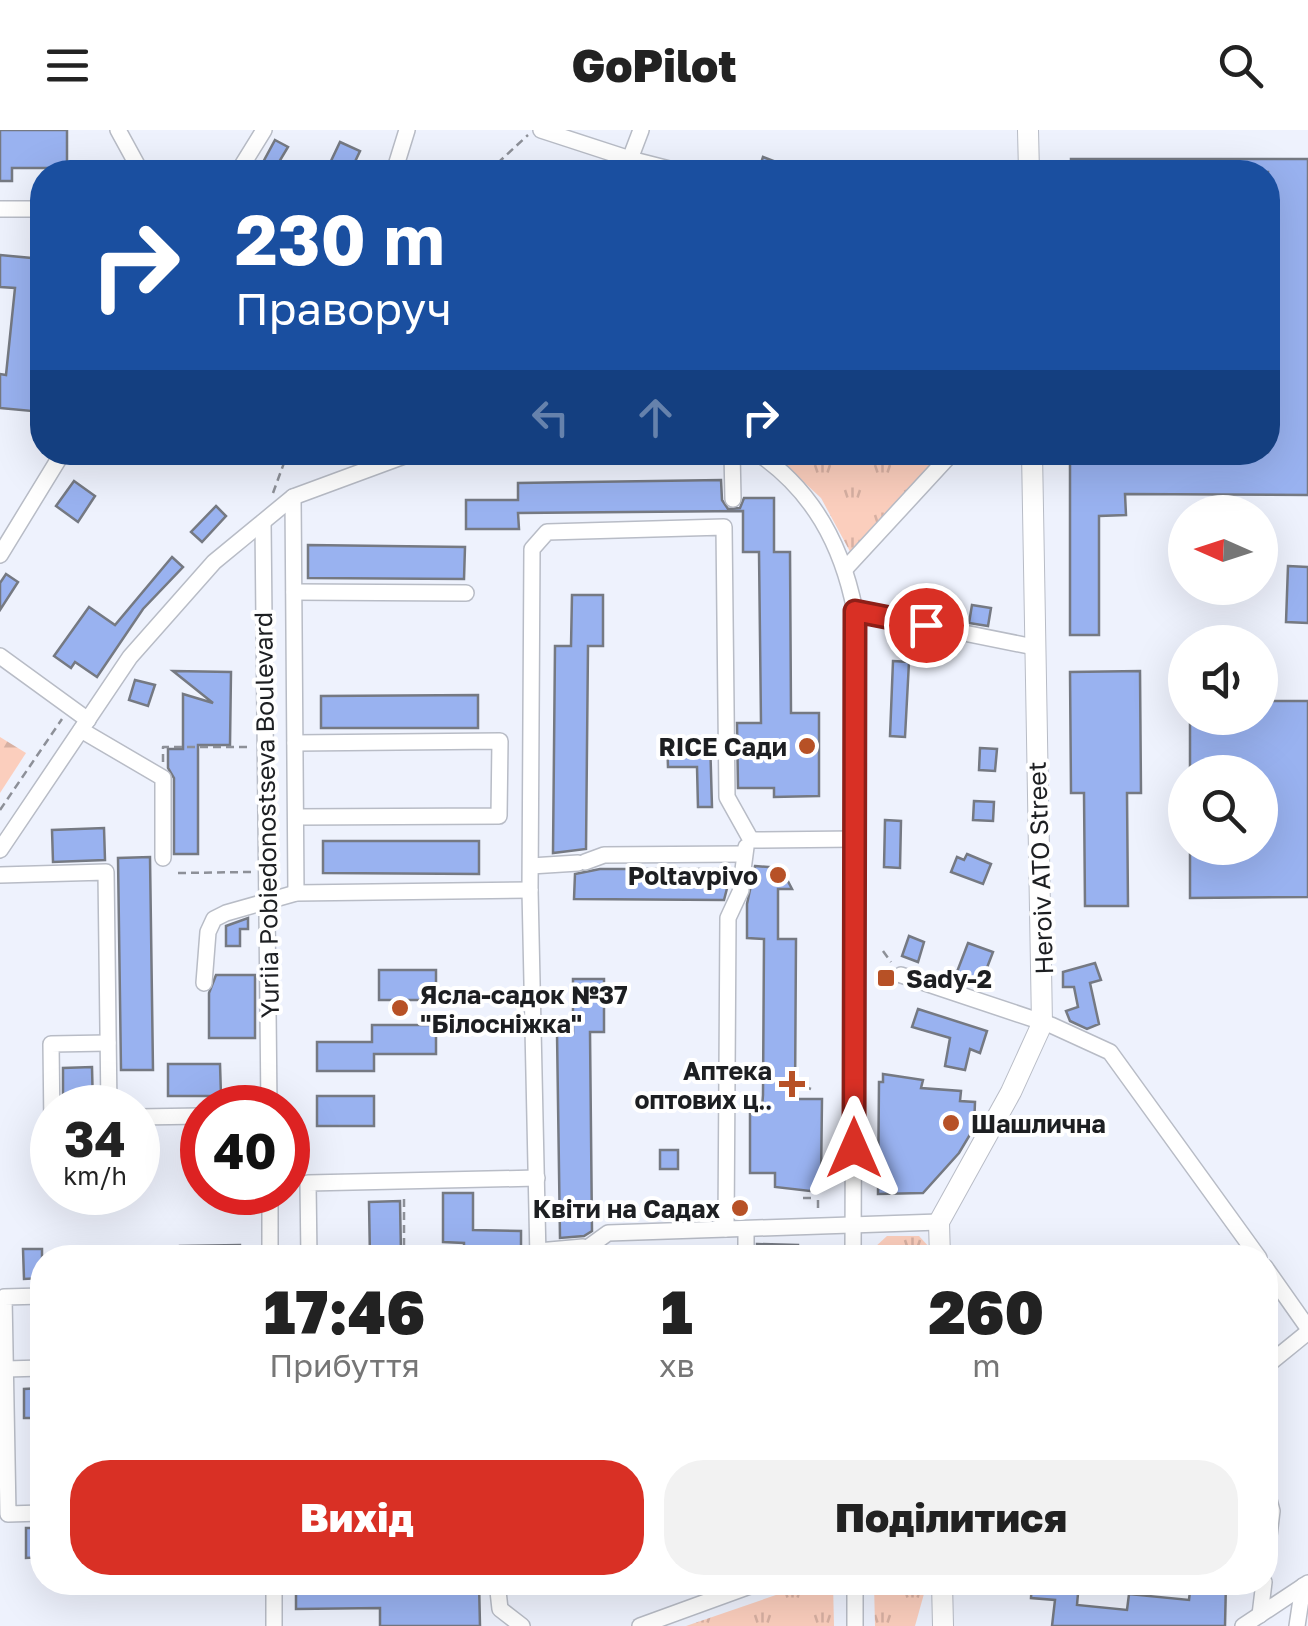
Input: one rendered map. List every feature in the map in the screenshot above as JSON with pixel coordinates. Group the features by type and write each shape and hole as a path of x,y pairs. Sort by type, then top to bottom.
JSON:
{"main road":[{"path":"1028,130 1028,160"},
{"name":"Heroiv ATO Street","path":"939,1222 1042,1024 1032,465"},
{"path":"939,1222 940,1245"},
{"path":"941,1621 942,1595"}],"street":[{"path":"118,130 134,160"},
{"path":"245,160 264,130"},
{"path":"398,160 407,130"},
{"path":"541,130 637,160"},
{"path":"630,158 640,130"},
{"path":"0,209 30,208"},
{"path":"0,555 55,465"},
{"path":"0,850 130,657 214,562 293,497 378,465"},
{"path":"538,1245 530,890 532,549 547,532 724,527 734,518 732,465"},
{"path":"773,465 809,500 846,568 855,611 853,1245"},
{"path":"846,568 941,465"},
{"path":"293,497 296,893"},
{"name":"Yuriia Pobiedonostseva Boulevard","path":"263,522 269,1085"},
{"path":"724,527 727,797 746,847 741,888 728,918 726,1229"},
{"path":"294,592 466,593"},
{"path":"855,611 1034,647"},
{"path":"0,656 70,707 84,725 163,778 163,858"},
{"path":"295,742 500,742 499,816 296,817"},
{"path":"531,866 581,863 604,855 856,839"},
{"path":"0,875 106,872 109,1085"},
{"path":"204,983 208,932 214,920 296,893 530,890"},
{"path":"901,975 1110,1052 1249,1245"},
{"path":"51,1085 51,1044 108,1043"},
{"path":"309,1245 308,1183 536,1178"},
{"path":"270,1215 270,1245"},
{"path":"588,1245 608,1233 939,1222"},
{"path":"746,1229 746,1245"},
{"path":"1278,1286 1308,1330 1278,1356"},
{"path":"30,1296 4,1297 8,1514 30,1513"},
{"path":"6,1369 30,1368"},
{"path":"1243,1626 1305,1585"},
{"path":"1298,1626 1305,1585"},
{"path":"274,1595 274,1626"},
{"path":"498,1595 500,1609 522,1626"},
{"path":"640,1626 725,1595"},
{"path":"855,1595 856,1626"},
{"path":"1260,1615 1262,1595"}],"path":[{"path":"501,160 532,130"},
{"path":"263,522 283,465"},
{"path":"0,810 70,707"},
{"path":"163,778 163,747 265,747"},
{"path":"178,873 266,872"},
{"path":"795,1084 810,1089"},
{"path":"403,1180 404,1245"},
{"path":"804,1198 811,1198"}],"green space":[{"path":"785,465 944,465 854,559 821,498"},
{"path":"0,737 26,753 0,793"},
{"path":"887,1236 919,1236 927,1245 877,1245"},
{"path":"776,1595 833,1595 834,1626 686,1626"},
{"path":"874,1595 924,1595 915,1626 875,1626"}],"building":[{"path":"0,130 67,130 67,160 30,160 30,168 12,168 12,181 0,181"},
{"path":"275,140 288,147 280,160 264,160"},
{"path":"340,142 360,151 356,160 331,160"},
{"path":"1308,159 1308,495 1125,494 1126,515 1099,516 1099,635 1070,635 1070,465 1280,465 1280,160 1071,160"},
{"path":"0,255 30,258 30,411 0,408 0,374 6,375 15,288 0,287"},
{"path":"721,480 722,500 728,509 740,508 744,498 774,498 774,552 790,552 791,713 819,713 819,796 774,797 774,788 738,788 737,723 761,723 759,552 743,552 743,511 518,513 519,529 466,529 466,500 518,500 518,483"},
{"path":"74,481 95,496 78,522 56,506"},
{"path":"216,506 226,516 202,542 191,532"},
{"path":"308,545 465,547 464,579 308,578"},
{"path":"172,557 183,567 143,609 97,677 75,662 71,668 54,656 89,607 115,625"},
{"path":"1288,566 1308,567 1308,623 1286,622"},
{"path":"6,574 18,582 0,610 0,583"},
{"path":"572,595 603,595 603,646 588,646 586,849 553,853 555,646 571,646"},
{"path":"972,605 991,608 988,626 969,623"},
{"path":"893,661 909,662 905,737 890,736"},
{"path":"173,671 231,672 230,745 198,745 198,854 174,854 174,778 168,768 168,749 183,749 183,694 213,703"},
{"path":"1140,671 1141,793 1127,793 1128,906 1085,906 1084,793 1071,793 1070,672"},
{"path":"135,680 155,685 148,706 129,700"},
{"path":"478,695 478,728 321,728 321,696"},
{"path":"1278,701 1308,701 1308,897 1190,898 1190,865 1278,865 1278,755 1190,755 1190,735 1278,735"},
{"path":"667,738 710,738 712,807 698,807 697,767 668,767"},
{"path":"980,748 997,749 995,771 979,770"},
{"path":"974,801 994,802 993,821 973,820"},
{"path":"885,820 901,821 900,868 884,867"},
{"path":"104,828 105,860 53,862 52,830"},
{"path":"323,841 479,841 479,874 323,873"},
{"path":"967,854 991,864 983,884 951,872 957,857 964,860"},
{"path":"150,857 153,1070 121,1070 118,858"},
{"path":"755,866 781,868 792,889 778,889 778,939 796,939 795,1099 822,1099 821,1182 810,1191 775,1187 775,1173 750,1173 750,1108 762,1108 763,1095 764,939 747,938 747,904"},
{"path":"600,869 732,869 724,900 574,899 575,874"},
{"path":"248,918 248,929 240,929 240,946 226,946 226,926"},
{"path":"909,936 924,942 918,962 902,956"},
{"path":"968,943 993,952 980,986 955,977"},
{"path":"1095,963 1101,980 1090,983 1099,1024 1087,1029 1070,1021 1066,1011 1078,1007 1074,987 1063,987 1063,972"},
{"path":"379,970 436,970 436,1000 379,1000"},
{"path":"216,975 255,975 255,1038 209,1038 209,993"},
{"path":"573,979 604,979 604,1032 590,1032 592,1231 584,1236 560,1238 557,1033 573,1033"},
{"path":"918,1009 987,1031 980,1053 970,1049 965,1070 945,1066 950,1038 912,1027"},
{"path":"372,1025 436,1025 436,1054 374,1054 374,1071 317,1071 317,1042 372,1042"},
{"path":"168,1064 220,1064 221,1085 180,1085 180,1096 168,1096"},
{"path":"92,1067 92,1085 63,1085 63,1068"},
{"path":"883,1074 923,1080 921,1088 961,1091 960,1101 975,1102 974,1128 959,1153 923,1193 878,1194 879,1082 883,1082"},
{"path":"317,1096 374,1096 374,1126 317,1126"},
{"path":"660,1150 678,1150 678,1169 660,1169"},
{"path":"443,1193 473,1193 473,1230 521,1231 521,1245 443,1242"},
{"path":"400,1201 401,1245 370,1245 369,1202"},
{"path":"23,1249 30,1249 30,1279 24,1279"},
{"path":"24,1389 30,1389 30,1418 24,1418"},
{"path":"26,1528 30,1528 30,1558 26,1558"},
{"path":"296,1595 479,1595 480,1626 380,1626 380,1608 296,1609"},
{"path":"1078,1595 1077,1605 1127,1610 1129,1595 1189,1600 1190,1595 1226,1595 1225,1626 1052,1626 1055,1600 1031,1598"}],"place":[{"name":"RICE Сади","path":"807,746"},
{"name":"Poltavpivo","path":"778,875"},
{"name":"Sady-2","path":"886,978"},
{"name":"Ясла-садок №37 \"Білосніжка\"","path":"400,1008"},
{"name":"Аптека оптових ц‥","path":"792,1084"},
{"name":"Шашлична","path":"951,1123"},
{"name":"Квіти на Садах","path":"740,1208"}],"route":[{"path":"854,1148 855,611 926,625"}]}
